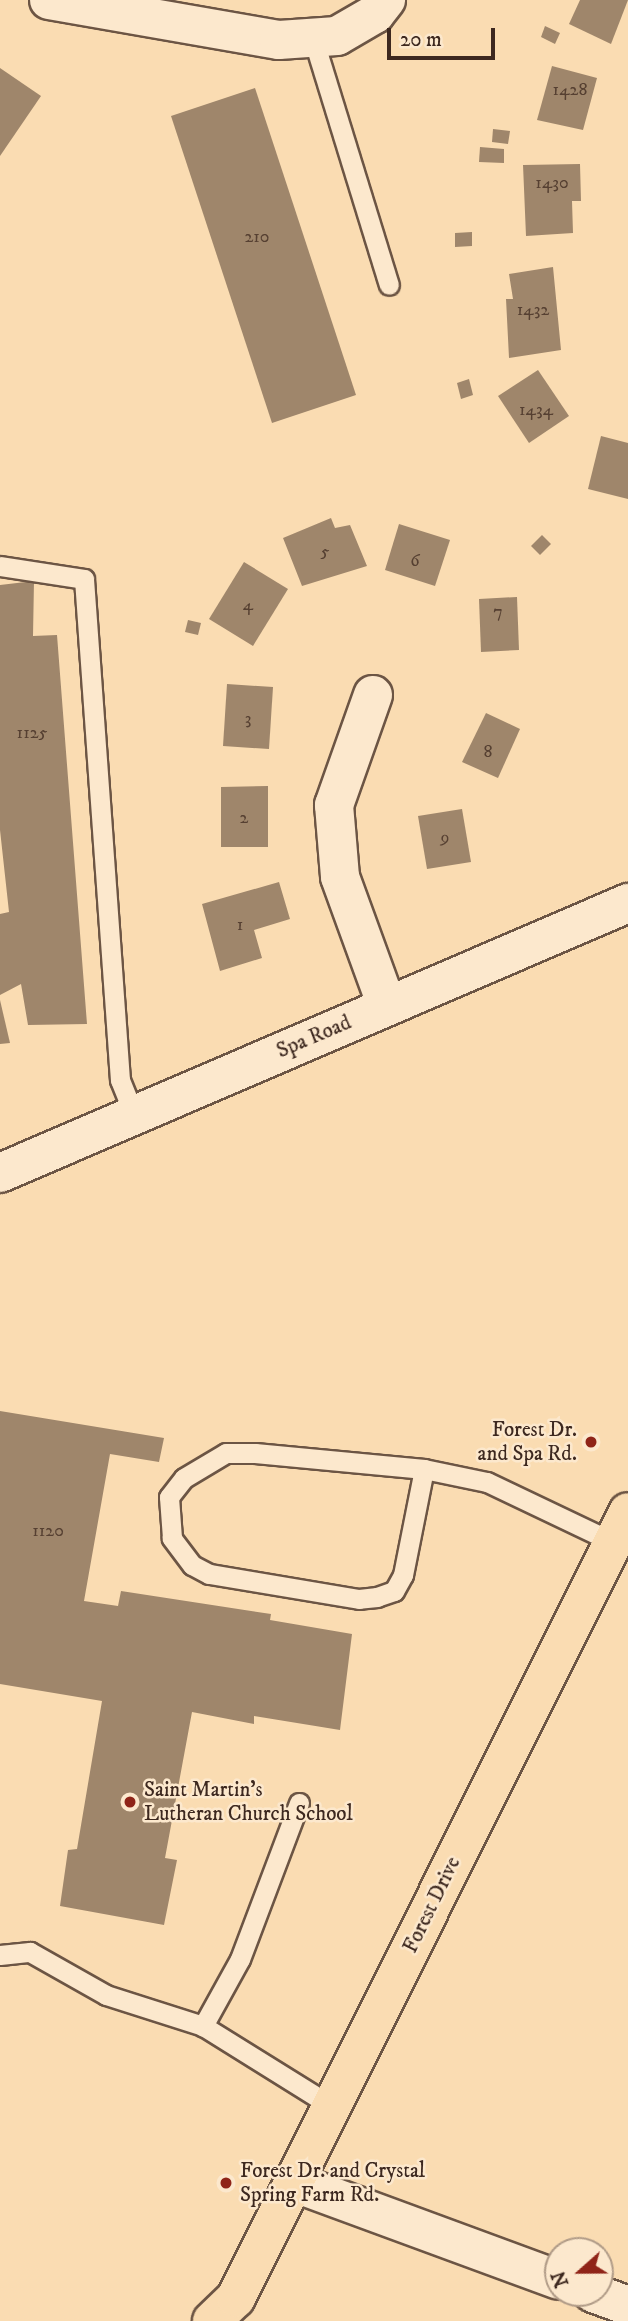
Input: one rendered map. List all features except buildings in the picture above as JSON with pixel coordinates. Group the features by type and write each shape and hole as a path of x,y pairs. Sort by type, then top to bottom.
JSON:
{"main road":[{"name":"Forest Drive","path":"228,2314 620,1527"}],"street":[{"path":"49,0 279,40 337,36 375,14 386,0"},
{"path":"373,695 334,805 340,877 387,1006"},
{"name":"Spa Road","path":"0,1173 628,903"},
{"path":"295,2183 544,2275"}],"lane":[{"path":"313,38 389,285"},
{"path":"0,566 84,579 120,1080 134,1115"},
{"path":"424,1469 403,1575 394,1591 377,1597 359,1599 209,1573 192,1566 172,1538 169,1497 184,1478 226,1453 424,1469 487,1482 620,1527"},
{"path":"203,2026 240,1959 299,1804"},
{"path":"0,1955 30,1952 106,1995 203,2026 333,2107"}],"place":[{"name":"Forest Dr. and Spa Rd.","path":"591,1442"},
{"name":"Saint Martin's Lutheran Church School","path":"130,1802"},
{"name":"Forest Dr. and Crystal Spring Farm Rd.","path":"226,2183"}]}
